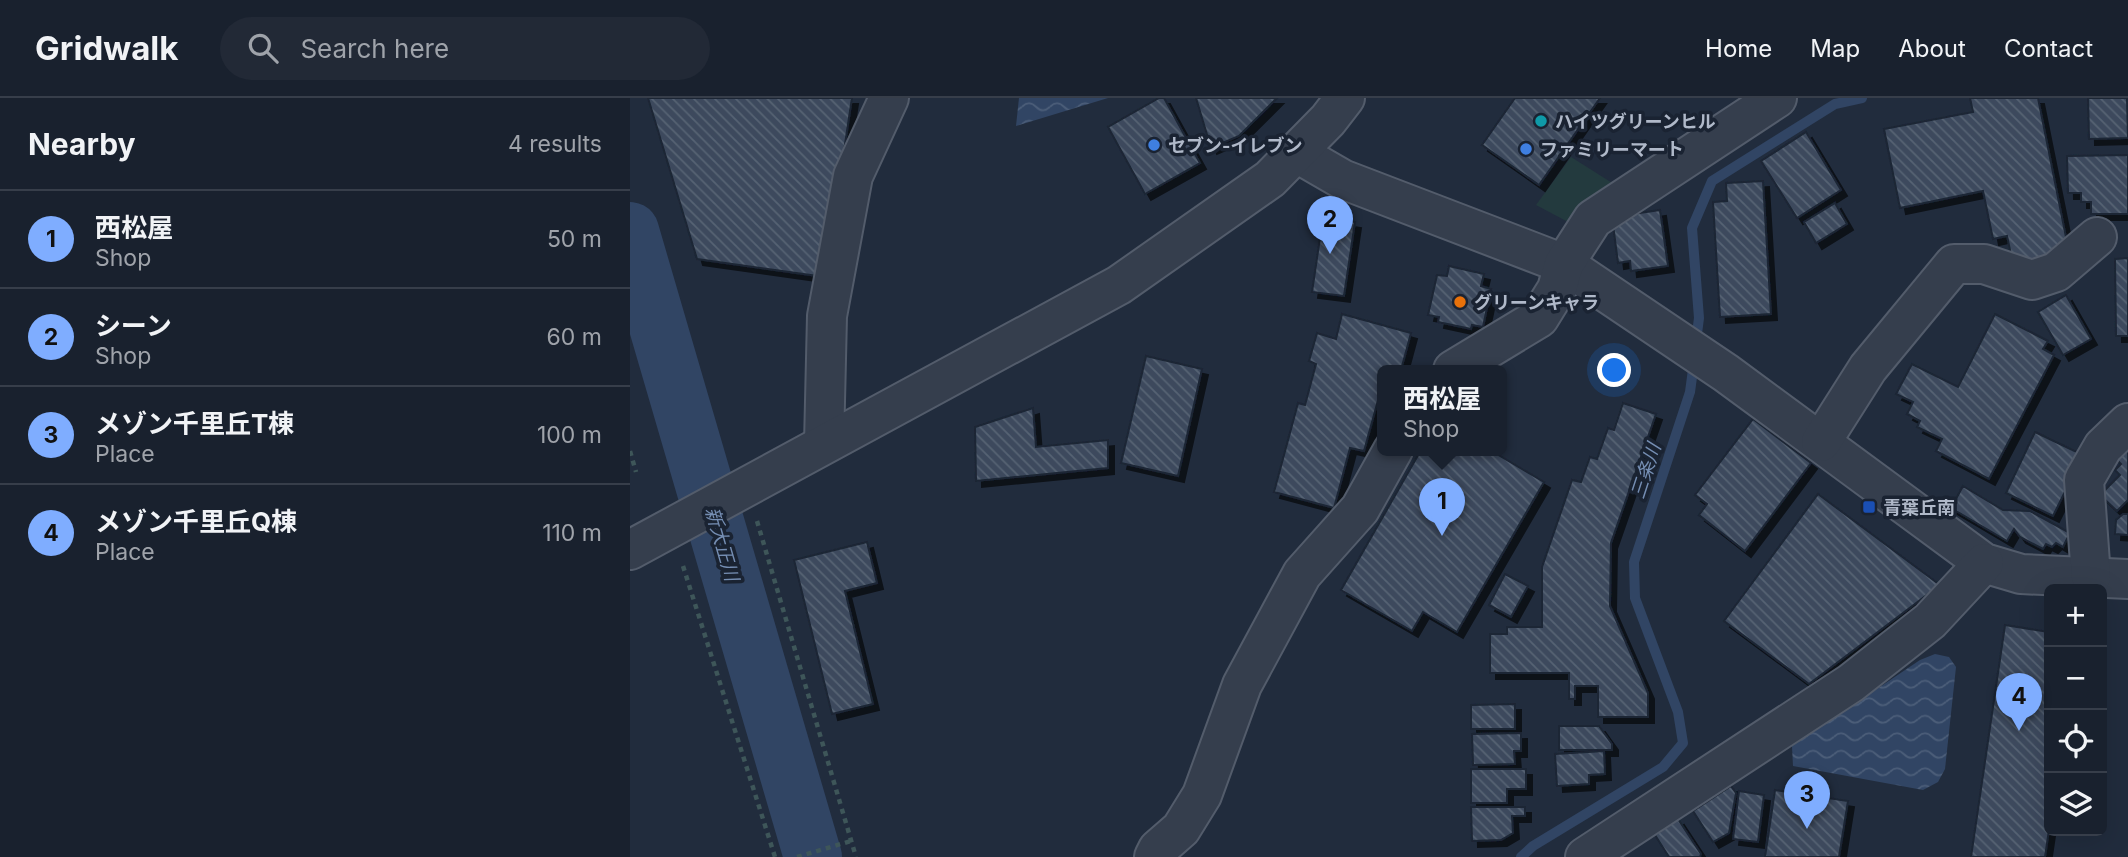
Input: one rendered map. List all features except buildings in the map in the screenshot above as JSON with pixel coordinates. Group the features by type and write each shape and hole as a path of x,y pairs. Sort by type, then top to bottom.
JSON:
{"street":[{"path":"824,444 827,316 850,189 853,176 889,98"},
{"path":"630,550 1119,285 1270,179 1297,153 1345,98"},
{"path":"1461,365 1539,318 1557,289 1564,264 1593,219 1777,98"},
{"path":"1297,153 1342,179 1564,264 1680,340 1984,563 2021,574 2109,578 2084,480 2103,447 2128,423"},
{"path":"1821,442 1868,368 1954,264 1984,264 2032,280 2056,272 2097,237"},
{"path":"1154,857 1158,849 1181,829 1202,795 1242,685 1302,574 1360,509 1390,456"},
{"path":"1585,857 1851,683 1930,621 1984,563"}],"path":[{"path":"630,451 636,472"},
{"path":"743,489 849,842 856,857"},
{"path":"683,566 775,857"},
{"path":"797,857 849,842"}],"green space":[{"path":"1571,157 1617,186 1570,223 1536,205"}],"water":[{"path":"1019,98 1108,98 1016,126"},
{"path":"1935,654 1949,657 1956,667 1945,769 1938,782 1923,790 1793,766 1792,746 1920,660"}],"waterway":[{"name":"三条川","path":"1696,341 1699,318 1692,228 1712,181 1835,104 1862,98"},
{"name":"新大正川","path":"630,231 813,857"},
{"name":"三条川","path":"1521,857 1533,846 1663,767 1683,743 1678,712 1635,598 1634,562 1690,392 1694,362"}],"place":[{"name":"ハイツグリーンヒル","path":"1541,121"},
{"name":"セブン-イレブン","path":"1154,145"},
{"name":"ファミリーマート","path":"1526,149"},
{"name":"シーン","path":"1330,254"},
{"name":"グリーンキャラ","path":"1460,302"},
{"name":"青葉丘南","path":"1869,507"},
{"name":"西松屋","path":"1442,536"},
{"name":"メゾン千里丘Q棟","path":"2019,731"},
{"name":"メゾン千里丘T棟","path":"1807,829"}]}
